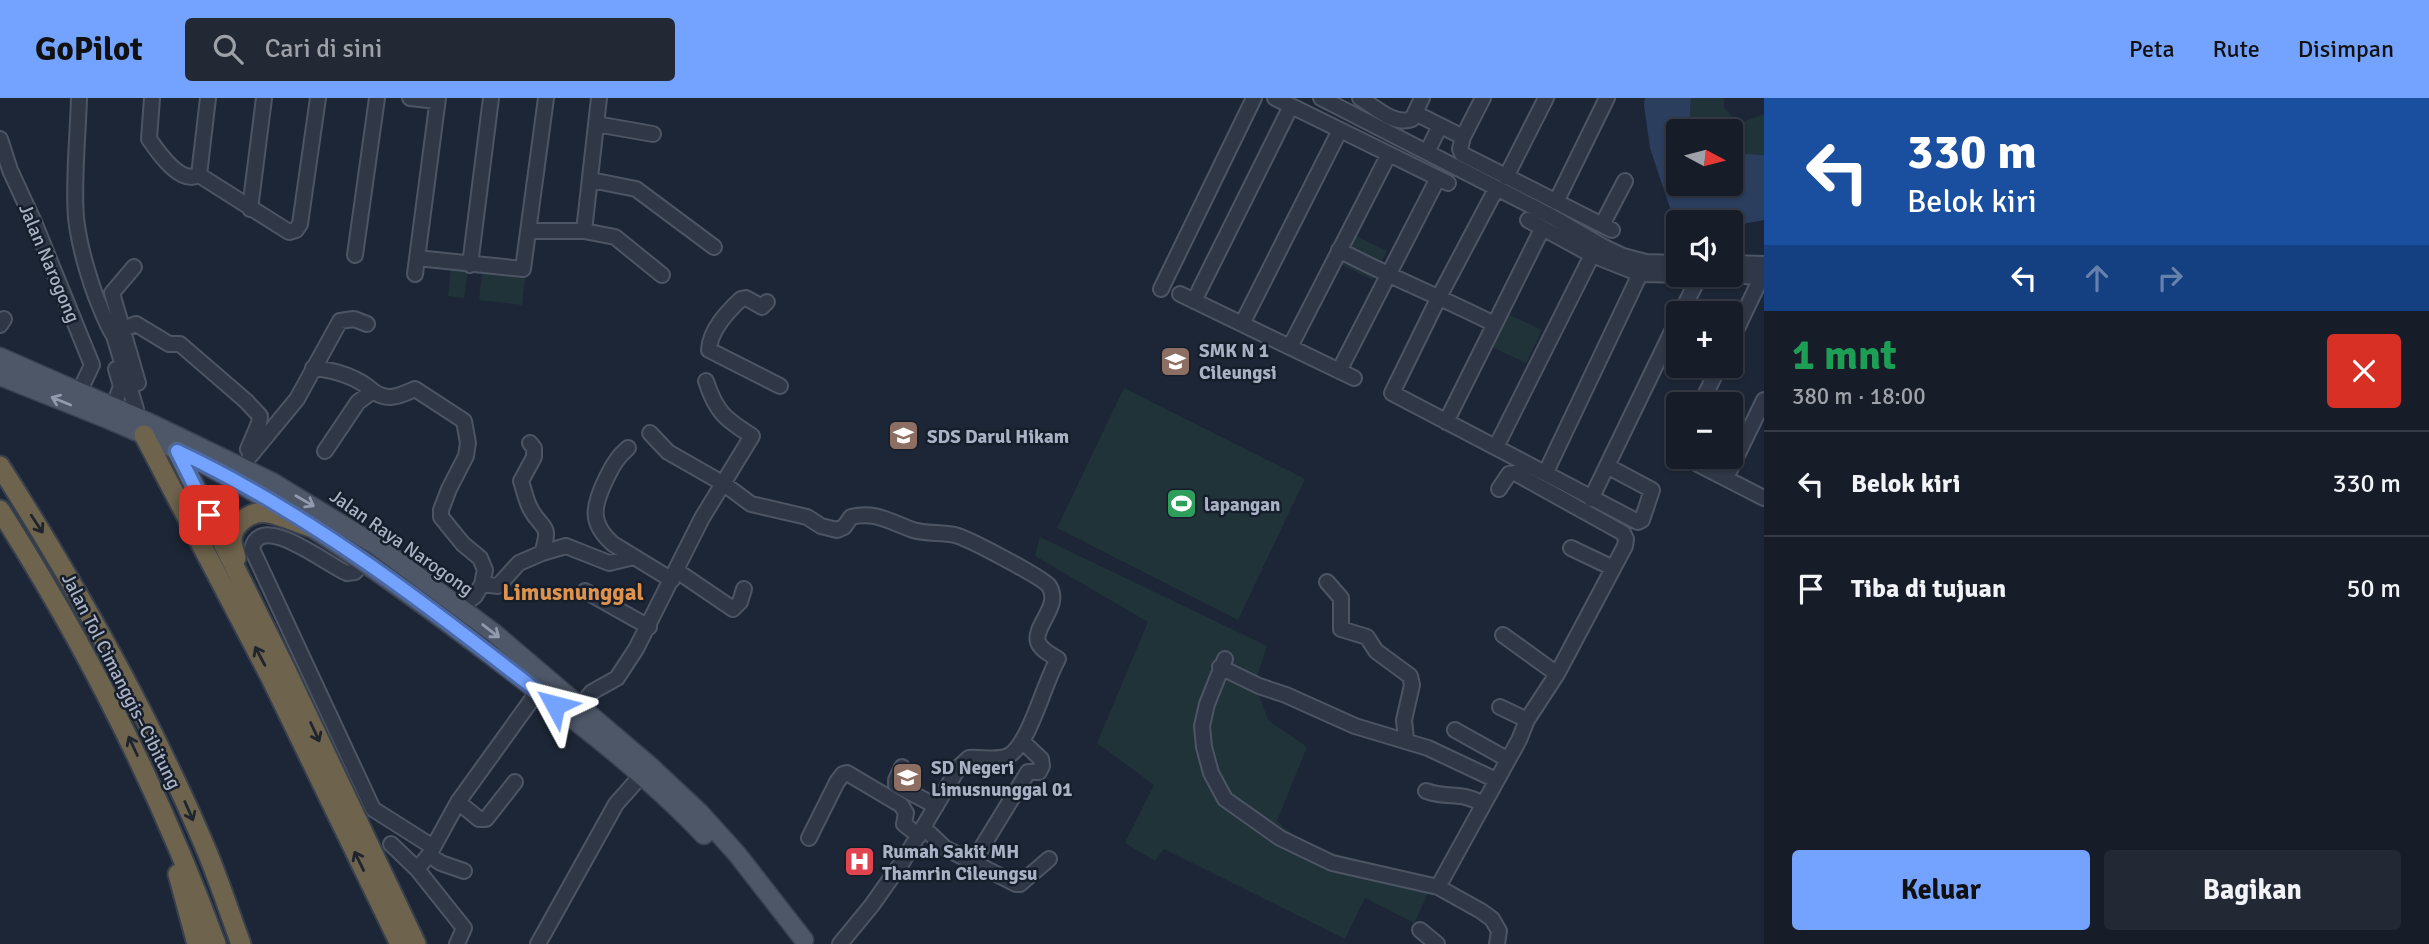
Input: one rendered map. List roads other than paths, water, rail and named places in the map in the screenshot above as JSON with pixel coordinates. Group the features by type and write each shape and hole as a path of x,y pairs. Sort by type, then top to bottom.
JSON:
{"highway":[{"path":"144,420 400,944"},
{"path":"180,445 241,580 416,944"},
{"name":"Jalan Tol Cimanggis–Cibitung","path":"0,466 51,547 141,708 208,856 240,944"},
{"name":"Jalan Tol Cimanggis–Cibitung","path":"0,510 76,638 120,719 187,864 216,944"},
{"path":"241,580 232,541 236,527 244,518 267,512 311,527"},
{"path":"155,793 197,944"}],"main road":[{"name":"Jalan Raya Narogong","path":"0,357 144,420 363,562 538,691 576,711"},
{"path":"40,373 116,400 144,420 199,437 249,458 272,482"},
{"name":"Jalan Raya Narogong","path":"0,376 144,420"},
{"name":"Jalan Raya Narogong","path":"180,445 272,482 377,546 460,607 646,770 806,942"}],"street":[{"path":"79,98 76,217 90,278 144,420"},
{"path":"152,98 147,134 149,139 178,172 185,177 193,178 199,175"},
{"path":"199,175 208,98"},
{"path":"250,209 264,98"},
{"path":"199,175 283,229 289,232 296,230 300,224 318,98"},
{"path":"355,255 377,98"},
{"path":"410,98 438,100 415,274"},
{"path":"470,265 491,98"},
{"path":"417,258 523,269 546,98"},
{"path":"584,231 599,98"},
{"path":"1161,289 1254,98"},
{"path":"1275,98 1443,181 1388,276 1339,371"},
{"path":"1321,98 1623,256 1666,262"},
{"path":"1360,98 1397,121 1404,122 1412,119 1422,98"},
{"path":"1483,98 1464,138 1460,149 1462,155 1607,227 1625,181"},
{"path":"1506,177 1546,98"},
{"path":"1556,202 1606,98"},
{"path":"1194,301 1291,106"},
{"path":"1415,113 1464,138"},
{"path":"596,124 653,134"},
{"path":"1427,152 1440,126"},
{"path":"1242,324 1340,130"},
{"name":"Jalan Narogong","path":"0,139 10,170 34,222 61,293 88,351 92,365 82,386"},
{"path":"1290,347 1389,154"},
{"path":"591,180 636,189 714,247"},
{"path":"1496,189 1392,393 1546,472 1634,522 1642,520 1652,490 1607,466"},
{"path":"1528,220 1592,255 1640,274 1666,274"},
{"path":"1446,422 1542,229"},
{"path":"529,231 584,231 615,237 662,275"},
{"path":"1339,250 1388,276 1494,324"},
{"path":"1496,447 1592,255"},
{"path":"134,267 112,293 144,420"},
{"path":"1743,267 1763,273"},
{"path":"1745,276 1763,273"},
{"path":"1743,316 1763,273"},
{"path":"1546,472 1640,274"},
{"path":"1180,295 1354,379"},
{"path":"767,302 762,307 746,298 741,299 720,321 708,345 709,349 780,386"},
{"path":"249,458 298,399 340,321 354,318 367,324"},
{"path":"123,329 136,324 169,344 185,347 195,359 257,412 260,416 259,423 248,449 249,458"},
{"path":"108,327 107,339 121,386 116,400"},
{"path":"1591,499 1666,344"},
{"path":"313,368 340,373 367,386 381,397 395,398 415,389 464,421 468,443 466,456 449,489 441,517 463,544 481,558 485,570 482,584 475,596 460,607"},
{"path":"576,711 592,692 617,678 649,627 702,518 752,436 726,420 713,401 706,381"},
{"path":"325,451 358,402 373,391"},
{"path":"1726,478 1764,400"},
{"path":"650,433 668,452 724,484 751,504 807,517 821,526 839,530 852,517 869,514 884,517 915,531 961,537 1040,578 1050,588 1052,600 1038,637 1039,644 1058,659 1050,672 1050,679 1023,742 1005,757 969,758 959,767 921,832 872,905 840,944"},
{"path":"530,443 534,448 534,457 521,481 531,510 545,526 547,538 542,553"},
{"path":"628,448 617,457 594,504 598,525 605,537 634,557 674,575 733,609 740,602 744,589"},
{"path":"1708,469 1764,498"},
{"path":"1438,887 1527,720 1557,674 1624,552 1626,538 1623,533 1515,473 1509,474 1499,489"},
{"path":"363,562 355,572 347,573 297,545 269,534 257,538 252,549 373,809 431,851 441,863 464,871"},
{"path":"482,584 498,586 519,563 566,546 609,563 634,557"},
{"path":"1571,548 1614,568"},
{"path":"1327,582 1341,598 1341,629 1367,637 1376,651 1410,676 1412,685 1404,720 1406,739"},
{"path":"585,591 649,627"},
{"path":"1503,635 1557,674"},
{"path":"1496,780 1406,739 1355,726 1259,686 1223,663 1207,704 1202,726 1203,747 1211,773 1225,799 1280,838 1332,863 1438,887 1492,919 1499,931 1497,944"},
{"path":"417,869 431,851 457,802 538,691"},
{"path":"1500,707 1527,720"},
{"path":"1455,730 1507,759"},
{"path":"973,862 1028,772 1039,772 1042,766 1041,759 1023,742"},
{"path":"902,767 896,785 936,806"},
{"path":"538,944 617,804 646,770"},
{"path":"810,838 837,782 845,773 901,805 906,813 904,824 945,848 1020,884 1049,859"},
{"path":"457,802 479,819 486,819 515,782"},
{"path":"1426,791 1437,795 1460,794 1483,804"},
{"path":"391,844 417,869 464,928 457,944"},
{"path":"1420,930 1437,944"}],"water":[{"path":"1645,98 1691,98 1690,119 1666,119 1666,196 1650,148"},
{"path":"1743,154 1764,155 1764,220 1743,224 1743,210 1671,210 1666,196 1743,196"}],"place":[{"name":"SMK N 1 Cileungsi","path":"1176,361"},
{"name":"SDS Darul Hikam","path":"904,436"},
{"name":"lapangan","path":"1181,504"},
{"name":"SD Negeri Limusnunggal 01","path":"908,778"},
{"name":"Rumah Sakit MH Thamrin Cileungsu","path":"859,862"}],"district":[{"name":"Limusnunggal","path":"573,592"}]}
